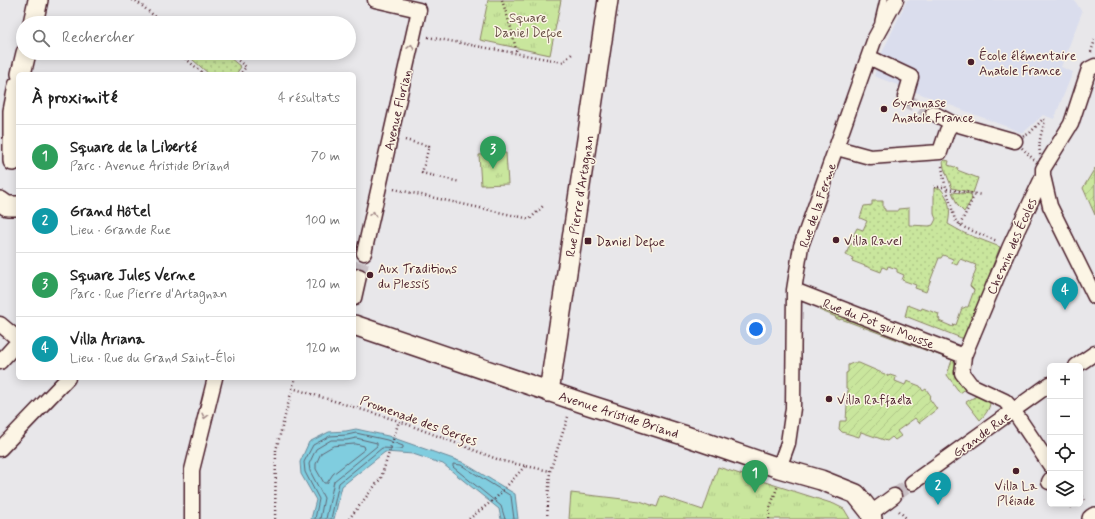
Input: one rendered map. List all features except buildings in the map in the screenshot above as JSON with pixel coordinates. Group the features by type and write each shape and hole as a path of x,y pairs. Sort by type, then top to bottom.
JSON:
{"street":[{"path":"35,16 38,0"},
{"name":"Avenue Florian","path":"364,253 419,10 375,0"},
{"name":"Rue Pierre d'Artagnan","path":"549,392 608,0"},
{"name":"Rue de la Ferme","path":"779,476 788,443 793,408 794,290 802,246 875,38 896,0"},
{"path":"21,72 24,60"},
{"path":"875,60 911,77 905,97"},
{"name":"Chemin des Écoles","path":"1047,460 1013,410 1005,401 971,385 962,373 964,356 1010,246 1043,173 1071,124 1089,69 1095,66"},
{"path":"10,163 16,98"},
{"path":"933,113 952,123 1016,141"},
{"path":"837,148 870,157 940,152 947,131 952,123"},
{"path":"1043,173 1050,206 1095,297"},
{"path":"356,289 359,276"},
{"name":"Rue du Pot qui Mousse","path":"794,290 964,356"},
{"path":"0,324 16,336"},
{"name":"Avenue Aristide Briand","path":"356,326 549,392 683,435 779,476 821,480 856,494 871,516"},
{"path":"0,362 16,344"},
{"path":"1080,363 1095,353"},
{"path":"0,449 66,380"},
{"path":"192,519 192,470 214,380"},
{"name":"Grande Rue","path":"912,483 1047,386"},
{"path":"871,516 895,503"}],"lane":[{"path":"875,38 884,0"}],"path":[{"path":"132,0 136,1 155,16"},
{"path":"502,0 517,54"},
{"path":"414,34 563,62 572,53"},
{"path":"187,60 202,72"},
{"path":"238,60 246,67 242,72"},
{"path":"1044,119 1045,121 1039,139 1039,153 1043,173 1016,141 1030,133 1044,119"},
{"path":"405,140 429,146 422,173 460,182"},
{"path":"940,152 946,188 955,220 963,227 1010,246"},
{"path":"379,186 530,219 543,206"},
{"path":"934,187 982,195"},
{"path":"960,225 975,194"},
{"path":"275,519 276,450 294,380"},
{"name":"Promenade des Berges","path":"292,388 399,421 502,461 550,471"},
{"path":"547,519 550,471 568,417"},
{"path":"349,519 381,478 399,421"},
{"path":"470,518 496,498 525,466"},
{"path":"769,519 769,511 779,476"},
{"path":"895,503 907,519"}],"shaded area":[{"name":"École élémentaire Anatole France","path":"907,0 1075,1 1082,12 1061,67 1073,72 1054,119 1043,115 1023,133 874,76 880,57"}],"green space":[{"name":"Square Daniel Defoe","path":"488,0 561,0 550,55 480,40"},
{"path":"193,60 232,60 241,67 237,72 207,72"},
{"path":"506,153 508,184 481,185 479,155"},
{"path":"943,161 949,161 948,165 958,168 957,170 978,178 973,193 952,188 944,168"},
{"path":"1095,168 1095,215 1083,188"},
{"path":"934,188 940,188 948,201 948,224 964,233 1000,247 991,270 985,300 969,341 905,316 908,305 939,314 939,321 953,327 954,324 956,325 962,308 968,307 974,290 970,286 976,265 960,259 957,265 952,263 953,259 943,255 939,258 926,292 915,288 916,285 902,280 904,275 897,272 897,269 888,266 887,269 883,267 881,272 852,261 853,258 846,255 850,244 853,244 855,237 853,236 857,228 863,230 867,221 860,218 864,206 872,205 872,201 883,201 883,208 885,211 898,211 898,209 909,208 909,225 933,225 936,219 934,214"},
{"path":"952,192 971,194 972,199 964,212 958,206"},
{"path":"821,303 956,354 967,388 960,393 947,375 952,360 835,318 836,317 819,310"},
{"path":"859,363 889,376 896,377 895,381 905,385 907,381 920,386 923,391 926,389 931,396 929,398 937,409 919,423 915,418 897,431 901,436 895,440 892,437 887,441 861,432 859,437 842,432 839,429 840,421 846,421 848,389 846,388 846,373 848,372 848,365"},
{"path":"978,395 990,402 988,409 980,420 966,402"},
{"path":"718,467 834,504 844,509 850,519 569,519 571,493 640,501 657,507 661,496 703,510"}],"water":[{"path":"356,429 388,436 462,462 515,494 518,519 501,519 499,509 443,464 413,454 385,452 342,486 334,519 311,519 316,500 301,474 300,462 309,442 329,432"}],"tunnel":[{"path":"905,97 904,100 933,113"},
{"path":"359,276 364,253"},
{"path":"894,496 912,483"}],"place":[{"name":"École élémentaire Anatole France","path":"971,62"},
{"name":"Gymnase Anatole France","path":"884,109"},
{"name":"Square Jules Verne","path":"493,169"},
{"name":"Villa Ravel","path":"836,240"},
{"name":"Daniel Defoe","path":"588,241"},
{"name":"Aux Traditions du Plessis","path":"370,275"},
{"name":"Villa Ariana","path":"1065,310"},
{"name":"Villa Raffaëla","path":"829,399"},
{"name":"Villa La Pléiade","path":"1016,471"},
{"name":"Square de la Liberté","path":"755,493"},
{"name":"Grand Hôtel","path":"938,505"}]}
